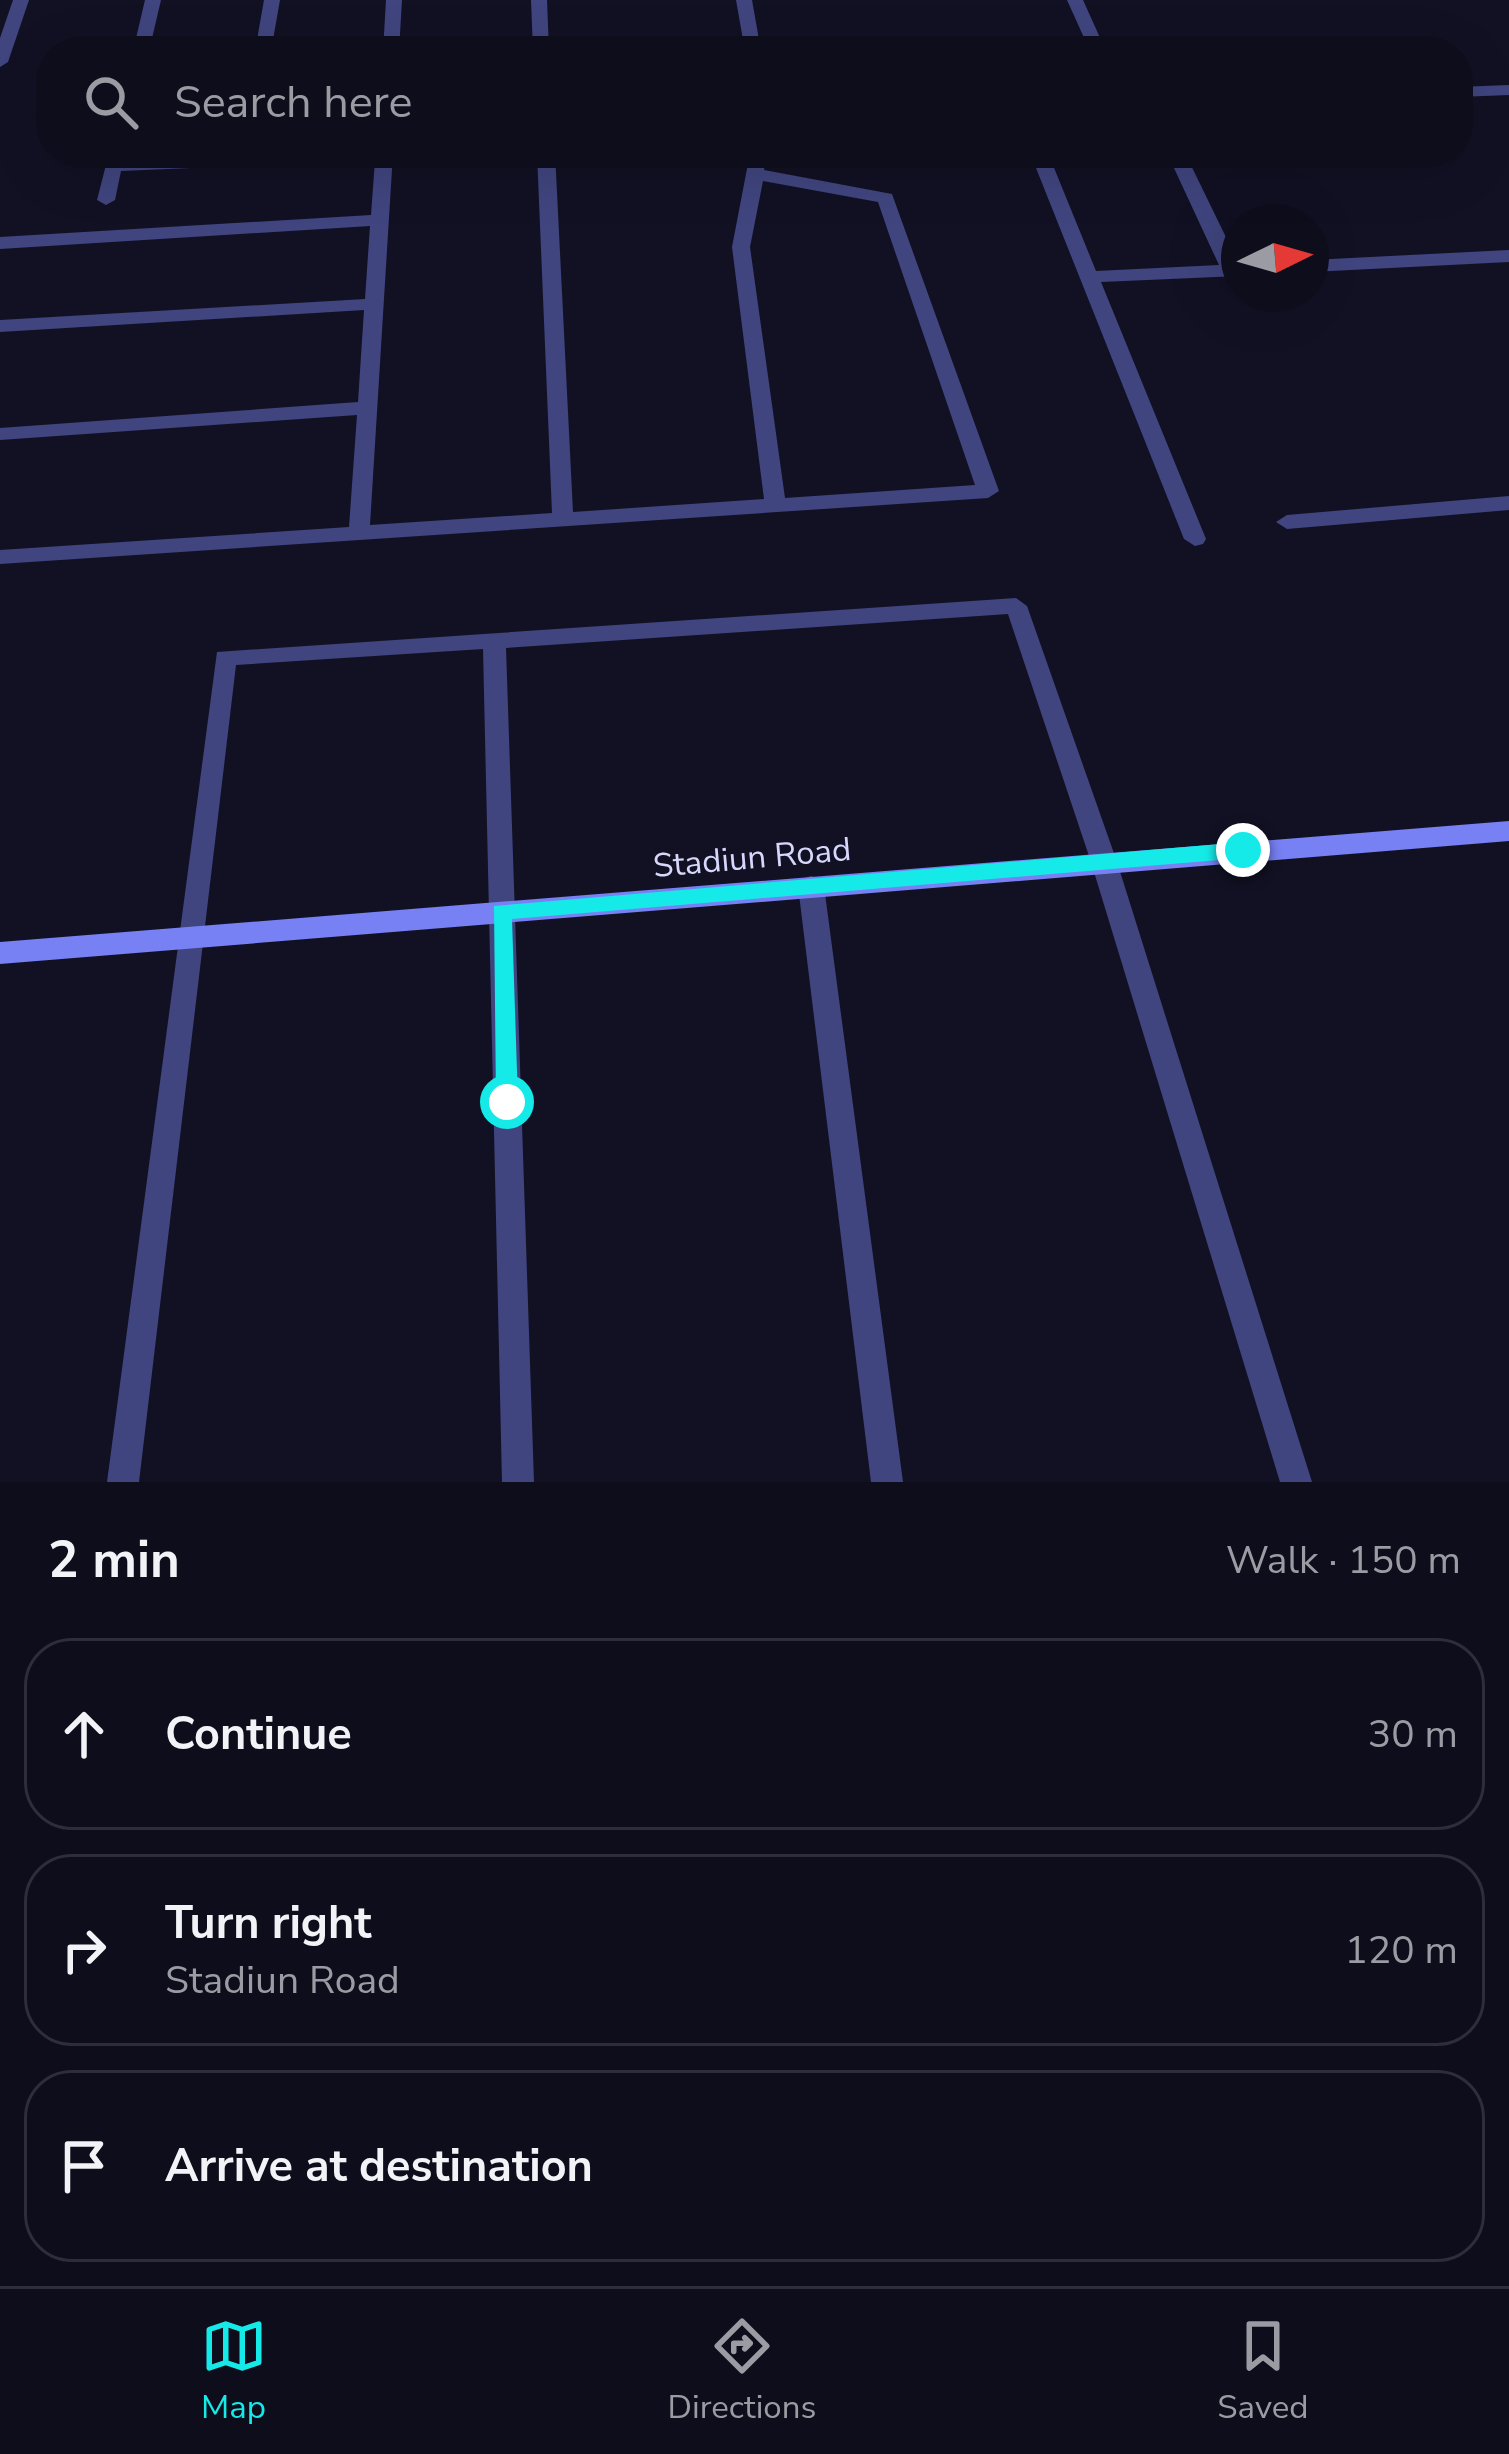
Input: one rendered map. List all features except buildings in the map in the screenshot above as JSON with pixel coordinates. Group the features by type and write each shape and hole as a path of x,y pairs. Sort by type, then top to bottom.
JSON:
{"main road":[{"name":"Stadiun Road","path":"0,952 1509,832"}],"street":[{"path":"0,62 21,0"},
{"path":"144,36 152,0"},
{"path":"266,36 272,0"},
{"path":"392,36 394,0"},
{"path":"539,0 540,36"},
{"path":"744,0 750,36"},
{"path":"1075,0 1091,36"},
{"path":"1473,91 1509,90"},
{"path":"106,200 113,168"},
{"path":"359,535 383,168"},
{"path":"547,168 563,520"},
{"path":"756,168 741,248 776,506"},
{"path":"0,557 988,490 886,198 772,168"},
{"path":"1045,168 1195,539"},
{"path":"1183,168 1221,244"},
{"path":"0,243 380,220"},
{"path":"1329,265 1509,256"},
{"path":"1088,277 1221,271"},
{"path":"0,326 374,304"},
{"path":"0,434 368,408"},
{"path":"1287,522 1509,503"},
{"path":"123,1482 225,658 1016,606 1104,862 1296,1482"},
{"path":"494,640 518,1482"},
{"path":"811,886 887,1482"}],"route":[{"path":"507,1102 502,912 1243,850"}]}
